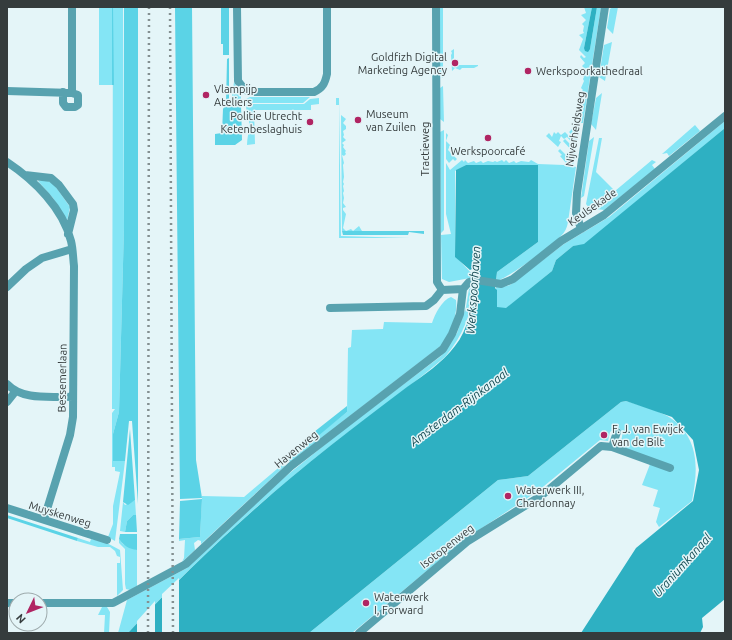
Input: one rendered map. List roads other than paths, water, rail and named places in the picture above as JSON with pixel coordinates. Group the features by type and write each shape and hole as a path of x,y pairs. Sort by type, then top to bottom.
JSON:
{"street":[{"path":"72,7 72,92"},
{"path":"237,7 237,74 240,86 249,92 314,92 321,89 325,83 327,74 327,7"},
{"name":"Tractieweg","path":"436,7 437,282 442,290"},
{"name":"Nijverheidsweg","path":"581,230 576,213 577,193 605,7"},
{"path":"7,92 63,92 72,92 78,95 78,105 75,107 66,107 63,103 63,92"},
{"name":"Keulsekade","path":"464,289 469,282 479,280 496,284 505,283 513,278 562,241 604,215 725,116"},
{"name":"Bessemerlaan","path":"7,162 25,175 50,201 68,234 72,249 74,273 73,417 70,435 44,519"},
{"name":"Bessemerlaan","path":"25,175 51,178 70,200 74,210 68,234"},
{"path":"7,287 26,269 42,258 72,249"},
{"path":"330,308 426,306 434,300 442,290 464,289"},
{"name":"Havenweg","path":"48,603 113,603 186,564 291,466 435,357 443,349 452,334 460,314 464,289"},
{"path":"7,384 15,392 29,396 73,397"},
{"path":"7,402 15,392"},
{"path":"617,432 612,447 670,468"},
{"name":"Isotopenweg","path":"359,633 468,541 541,496 601,446 612,447"},
{"name":"Muyskenweg","path":"7,508 107,540"}],"water":[{"path":"592,7 597,7 590,49 588,52 585,51 584,48"},
{"path":"725,128 725,599 702,618 703,627 700,633 581,633 636,548 693,501 699,470 693,440 672,417 626,401 621,402 528,476 498,480 309,633 128,633 200,559 277,490 330,446 432,368 455,346 466,326 471,310 475,287 479,285 481,276 474,268 470,270 455,257 456,170 466,165 538,165 538,242 497,272 495,288 497,290 497,307 506,308 552,271 556,260 573,246 584,244"}],"railway":[{"path":"148,633 149,7"},
{"path":"170,7 173,633"}],"place":[{"name":"Goldfizh Digital Marketing Agency","path":"455,63"},
{"name":"Werkspoorkathedraal","path":"528,71"},
{"name":"Vlampijp Ateliers","path":"206,95"},
{"name":"Museum van Zuilen","path":"358,120"},
{"name":"Politie Utrecht Ketenbeslaghuis","path":"310,122"},
{"name":"Werkspoorcafé","path":"488,138"},
{"name":"F. J. van Ewijck van de Bilt","path":"604,435"},
{"name":"Waterwerk III, Chardonnay","path":"508,496"},
{"name":"Waterwerk I, Forward","path":"366,603"}],"water label":[{"name":"Werkspoorhaven","path":"473,290"},
{"name":"Amsterdam-Rijnkanaal","path":"459,407"},
{"name":"Uraniumkanaal","path":"682,565"}]}
